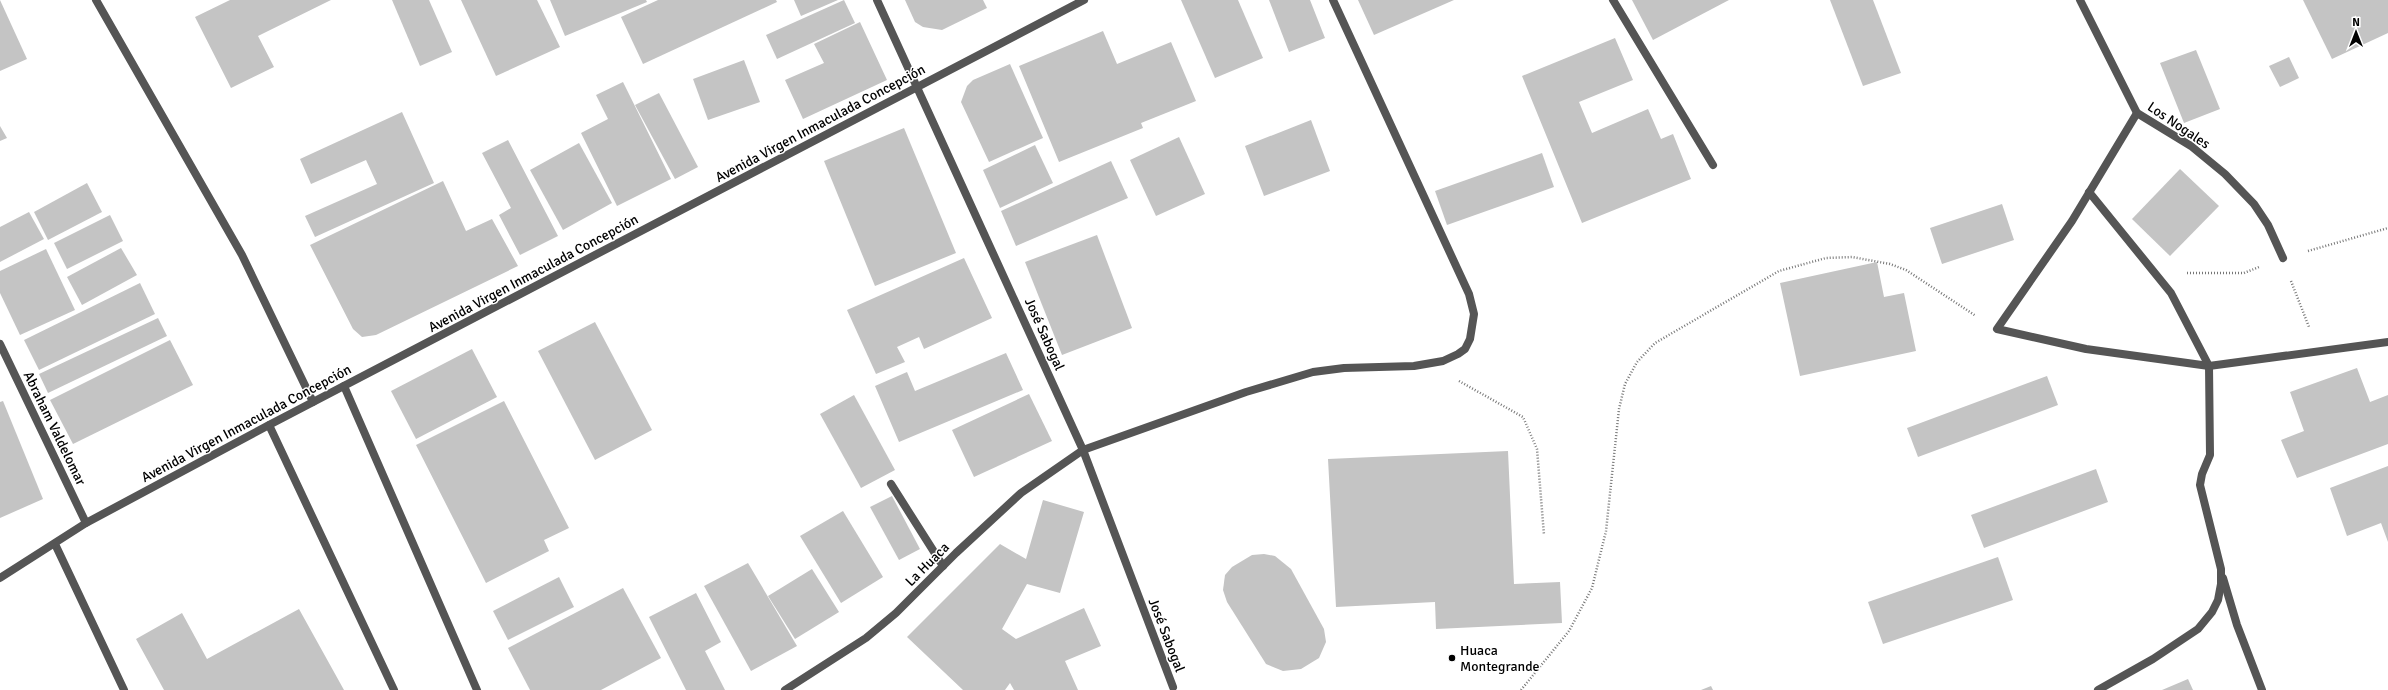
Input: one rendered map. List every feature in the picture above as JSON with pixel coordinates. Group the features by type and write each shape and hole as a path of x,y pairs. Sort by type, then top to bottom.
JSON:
{"street":[{"path":"96,0 242,255 313,402"},
{"name":"José Sabogal","path":"877,0 1083,450 1173,687"},
{"name":"Avenida Virgen Inmaculada Concepción","path":"0,578 86,523 268,425 1084,0"},
{"name":"La Huaca","path":"785,690 866,638 896,613 943,566 1021,493 1083,450 1246,392 1313,372 1344,368 1429,364 1443,361 1465,349 1474,328 1474,314 1469,294 1333,0"},
{"path":"1613,0 1712,165"},
{"name":"Los Nogales","path":"2080,0 2137,113 2191,146 2225,174 2254,204 2268,225 2283,258"},
{"path":"2137,113 2044,264 1997,329 2086,349 2209,366 2388,342"},
{"path":"2089,192 2171,293 2209,366 2210,455 2202,474 2200,485 2237,625 2262,690"},
{"name":"Abraham Valdelomar","path":"0,344 86,523"},
{"path":"344,386 477,690"},
{"path":"268,425 394,690"},
{"path":"891,484 943,566"},
{"path":"55,544 124,690"},
{"path":"2098,690 2153,659 2198,629 2212,612 2218,600 2221,584 2221,569"}],"path":[{"path":"1520,690 1569,631 1592,588 1606,531 1619,409 1625,384 1637,362 1655,343 1779,271 1826,258 1852,257 1890,264 1906,270 1997,329"},
{"path":"2283,258 2310,329"},
{"path":"1429,364 1523,417 1537,449 1544,535"}],"building":[{"path":"0,0 27,59 0,71"},
{"path":"230,0 331,0 258,36 274,67 231,88 195,17"},
{"path":"392,0 429,0 452,52 420,66"},
{"path":"461,0 537,0 560,47 496,76"},
{"path":"550,0 646,0 647,2 565,36"},
{"path":"658,0 776,0 777,2 643,64 621,17"},
{"path":"794,0 838,0 801,16"},
{"path":"844,0 855,23 777,59 766,35"},
{"path":"905,0 983,0 987,8 942,30 923,27 915,22"},
{"path":"1181,0 1238,0 1263,58 1215,78"},
{"path":"1269,0 1310,0 1325,38 1289,52"},
{"path":"1358,0 1454,0 1374,35"},
{"path":"1632,0 1729,0 1653,40"},
{"path":"1830,0 1873,0 1901,73 1863,86"},
{"path":"2303,0 2388,0 2388,33 2332,59"},
{"path":"860,22 887,80 803,119 785,80 824,63 814,44"},
{"path":"1103,31 1117,64 1171,42 1196,101 1141,123 1143,128 1059,162 1019,66"},
{"path":"1615,38 1633,80 1579,102 1592,133 1648,109 1661,139 1673,134 1691,179 1582,223 1522,76"},
{"path":"2196,50 2220,109 2184,123 2160,63"},
{"path":"2289,57 2299,78 2280,87 2269,66"},
{"path":"744,60 760,102 708,120 693,79"},
{"path":"1010,64 1043,138 989,162 961,102 967,86 973,80"},
{"path":"623,82 671,179 617,206 581,133 608,119 596,95"},
{"path":"659,93 698,167 675,179 635,105"},
{"path":"402,112 434,183 315,237 305,216 377,184 366,160 311,184 300,159"},
{"path":"1311,120 1330,171 1264,196 1245,146"},
{"path":"0,126 7,138 0,141"},
{"path":"904,128 956,253 875,286 824,161"},
{"path":"1179,137 1205,194 1156,216 1130,160"},
{"path":"508,140 558,236 520,255 499,215 511,208 482,153"},
{"path":"579,143 612,203 563,230 530,170"},
{"path":"1035,145 1053,183 1000,208 983,170"},
{"path":"1542,153 1554,187 1447,225 1435,191"},
{"path":"1111,161 1128,198 1016,246 1001,211"},
{"path":"2180,169 2219,206 2170,256 2132,219"},
{"path":"443,181 466,231 492,219 518,266 376,335 362,337 353,329 310,245"},
{"path":"87,183 102,212 48,240 34,212"},
{"path":"2002,204 2014,240 1942,264 1930,228"},
{"path":"29,212 44,239 0,262 0,227"},
{"path":"110,215 123,241 67,269 54,243"},
{"path":"1097,235 1132,328 1062,355 1025,262"},
{"path":"121,248 137,275 82,305 67,277"},
{"path":"46,249 75,310 20,335 0,293 0,271"},
{"path":"964,258 992,318 924,349 919,337 897,347 905,362 876,374 847,310"},
{"path":"1877,262 1884,297 1904,293 1916,351 1800,376 1780,283"},
{"path":"140,283 155,314 39,370 24,340"},
{"path":"158,318 167,336 48,393 39,374"},
{"path":"595,322 652,430 595,460 538,351"},
{"path":"170,340 193,385 73,444 50,400"},
{"path":"472,349 497,397 416,439 391,391"},
{"path":"1006,353 1023,390 899,442 875,386 907,372 915,391"},
{"path":"2357,368 2370,402 2388,395 2388,444 2297,478 2281,440 2304,431 2290,392"},
{"path":"2047,376 2058,405 1918,457 1907,428"},
{"path":"1029,394 1052,441 974,477 952,430"},
{"path":"854,395 895,470 861,488 820,414"},
{"path":"3,401 43,499 0,518 0,402"},
{"path":"504,401 569,528 544,540 549,551 486,583 416,445"},
{"path":"1508,451 1514,584 1560,582 1562,623 1436,629 1435,602 1336,607 1328,459"},
{"path":"2388,466 2388,542 2381,523 2347,536 2330,488"},
{"path":"2096,469 2108,502 1984,548 1971,515"},
{"path":"892,496 920,549 899,560 870,507"},
{"path":"1043,500 1084,512 1060,593 1027,584 1002,629 1016,639 1084,608 1101,646 1065,661 1078,690 1014,690 1010,683 1005,690 963,690 907,637 1000,544 1026,559"},
{"path":"843,511 883,577 841,603 800,536"},
{"path":"1264,554 1275,556 1291,569 1324,629 1326,642 1319,658 1301,669 1283,671 1266,664 1227,602 1223,590 1225,575 1232,567 1252,555"},
{"path":"1998,557 2013,600 1883,644 1868,602"},
{"path":"748,563 797,646 751,671 704,586"},
{"path":"812,569 839,612 795,639 768,596"},
{"path":"559,577 574,607 508,640 493,611"},
{"path":"623,588 661,658 601,690 530,690 508,648"},
{"path":"696,593 721,642 705,651 725,690 686,690 649,617"},
{"path":"299,609 344,690 164,690 136,639 182,613 207,659"},
{"path":"2188,679 2193,690 2162,690"},
{"path":"1711,686 1713,690 1701,690"}],"place":[{"name":"Huaca Montegrande","path":"1452,658"}]}
